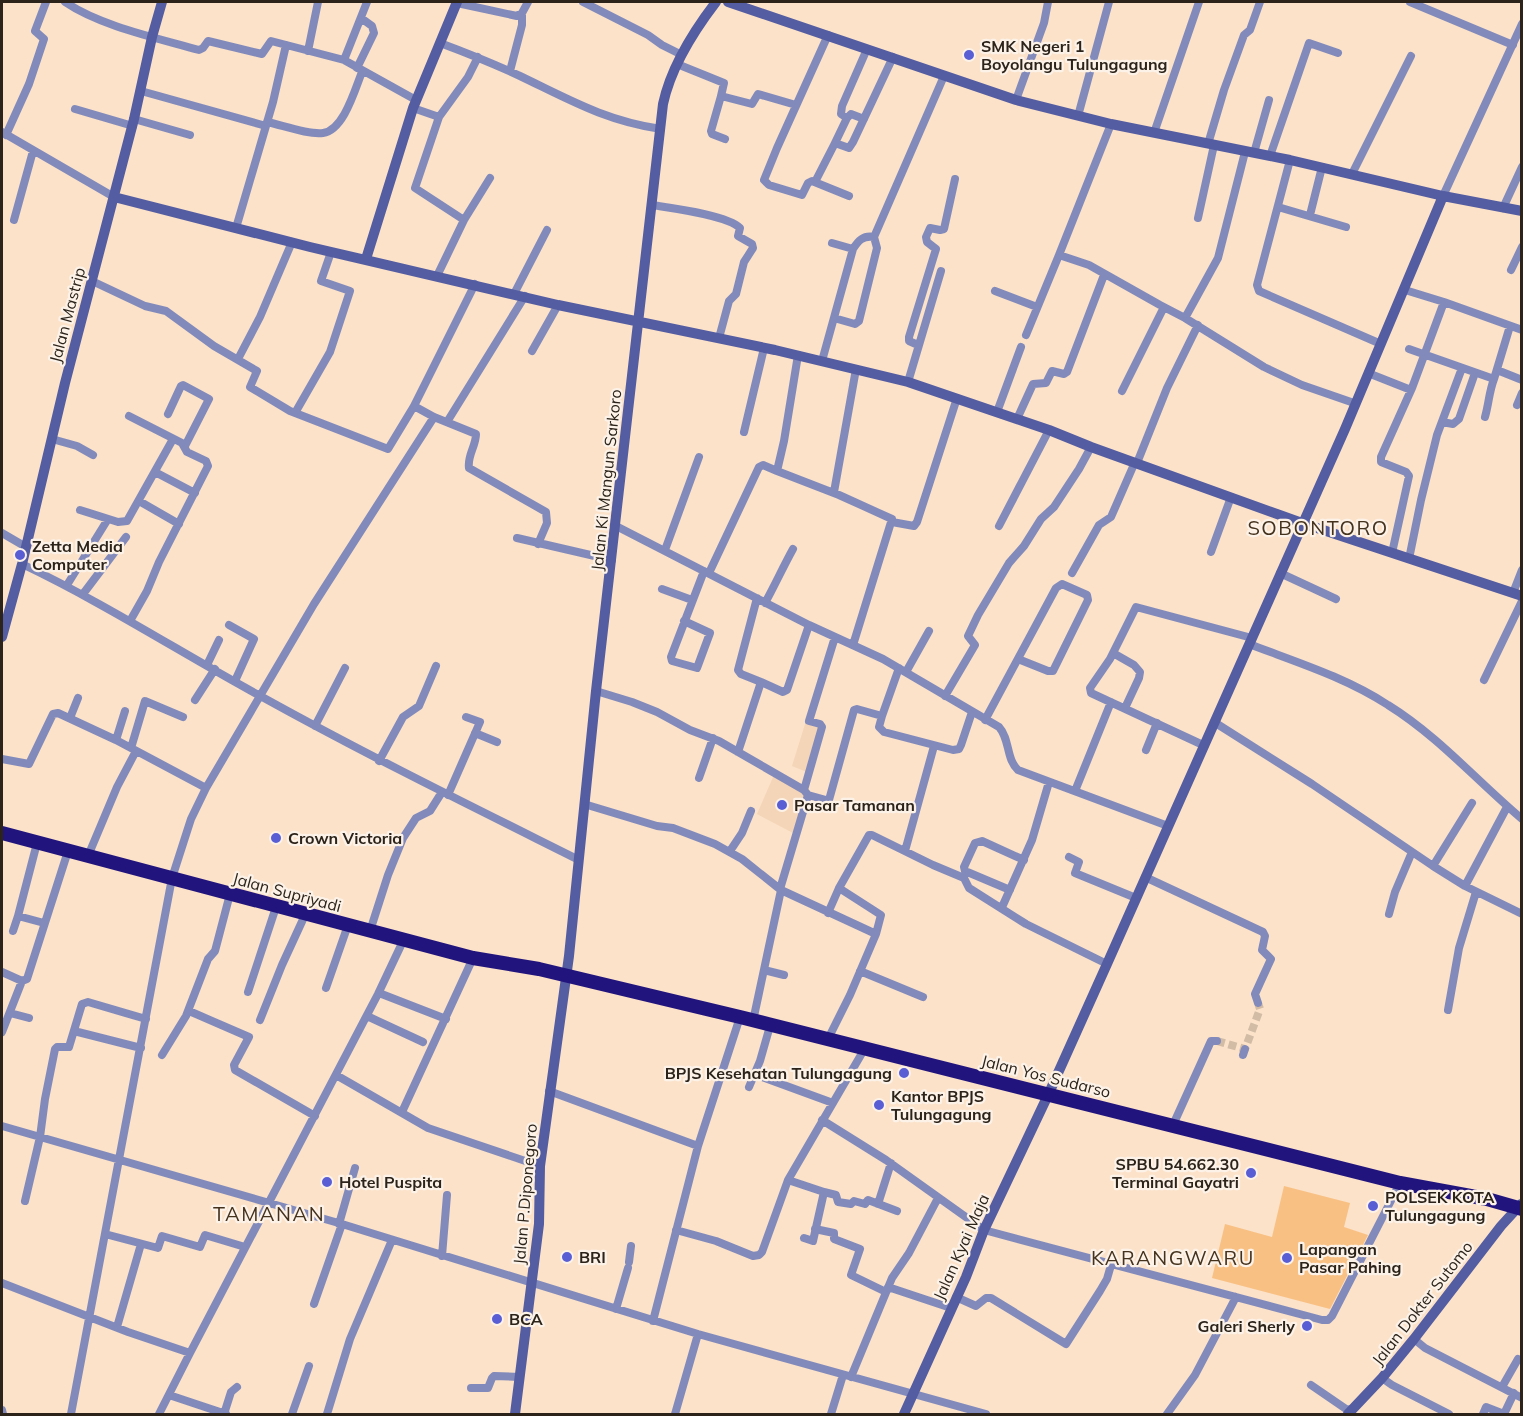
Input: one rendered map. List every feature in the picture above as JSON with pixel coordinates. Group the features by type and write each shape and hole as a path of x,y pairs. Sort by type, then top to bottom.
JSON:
{"highway":[{"name":"Jalan Supriyadi","path":"2,833 473,958 566,975"},
{"name":"Jalan Yos Sudarso","path":"566,975 1400,1183 1521,1207"}],"street":[{"path":"46,2 35,31 44,39 29,84 4,134 114,197 331,252 558,305 798,355 908,382 996,411 1302,523 1519,597"},
{"path":"66,2 87,14 152,37 199,50 207,41 210,41 260,54 265,52 271,41 344,60 439,117"},
{"name":"Jalan Mastrip","path":"2,637 134,122 162,2"},
{"path":"308,51 318,2"},
{"path":"344,60 367,2"},
{"path":"366,259 414,104 457,2 520,16 528,2"},
{"path":"583,2 648,35 680,59 720,80 724,86 711,131 712,134 725,139"},
{"name":"Jalan Ki Mangun Sarkoro","path":"566,975 596,691 666,92 680,59 716,2"},
{"path":"728,2 1016,100 1110,124 1290,160 1443,196 1521,211"},
{"path":"1016,100 1044,23 1048,2"},
{"path":"1078,116 1108,2"},
{"path":"1154,133 1199,2"},
{"path":"1198,218 1224,90 1244,35 1250,30 1260,2"},
{"path":"1410,2 1513,45"},
{"path":"510,71 522,25 522,13"},
{"path":"141,92 267,124 316,133 330,130 345,114 374,33 372,26 361,18"},
{"path":"1443,196 1521,24"},
{"path":"828,35 764,180 769,185 802,195 808,182 814,182 849,196"},
{"path":"440,43 510,71 600,115 661,129"},
{"path":"1270,156 1309,44 1338,53"},
{"path":"236,228 267,124 286,45"},
{"path":"847,118 840,111 867,49"},
{"path":"1352,174 1412,56"},
{"path":"464,220 415,189 439,117 468,77 478,57"},
{"path":"835,143 849,148 892,57"},
{"path":"834,318 855,324 859,321 877,248 874,237 944,76"},
{"path":"721,96 752,104 758,94 796,105"},
{"path":"1185,318 1218,258 1250,152 1269,100"},
{"path":"75,109 190,135"},
{"path":"814,182 847,118 851,114 864,119"},
{"path":"1026,335 1110,124"},
{"path":"14,220 33,151"},
{"path":"1290,160 1257,285 1259,291 1381,344"},
{"path":"1310,215 1322,167"},
{"path":"1503,208 1521,167"},
{"path":"437,276 464,220 490,178"},
{"path":"918,345 908,340 936,249 927,243 926,237 930,228 944,229 956,179"},
{"name":"Jalan Kyai Maja","path":"904,1414 966,1277 984,1230 1049,1094 1345,429 1443,196"},
{"path":"652,205 684,210 733,223 740,228 738,236 741,240 752,244 753,248 744,262 736,294 729,301 719,338"},
{"path":"1278,207 1346,227"},
{"path":"447,422 520,295 547,230"},
{"path":"822,361 852,249 858,240 864,237 874,237"},
{"path":"238,359 264,308 292,242"},
{"path":"832,243 852,249"},
{"path":"1511,270 1521,247"},
{"path":"295,413 330,352 350,291 321,280 331,252"},
{"path":"1059,255 1089,265 1198,325 1264,367 1302,385 1354,403"},
{"path":"908,382 941,271"},
{"path":"1017,419 1033,384 1046,382 1052,371 1064,374 1067,372 1104,275"},
{"path":"92,280 145,306 166,311 214,346 257,371 251,388 295,413 388,448 414,406 475,285"},
{"path":"1405,290 1521,330"},
{"path":"995,291 1037,307"},
{"path":"1392,553 1409,476 1406,472 1381,462 1381,457 1411,390 1444,302"},
{"path":"532,351 558,305"},
{"path":"1122,391 1164,307"},
{"path":"1072,573 1100,525 1111,517 1167,388 1198,325"},
{"path":"1485,417 1489,406 1489,392 1510,326"},
{"path":"996,411 1021,347"},
{"path":"744,432 764,348"},
{"path":"1409,349 1494,379"},
{"path":"777,471 798,355"},
{"path":"834,492 856,369"},
{"path":"1409,559 1425,482 1462,369"},
{"path":"1497,370 1521,380"},
{"path":"1368,373 1411,390"},
{"path":"1443,422 1453,424 1459,419 1475,373"},
{"path":"168,414 183,385 209,399 185,446"},
{"path":"1517,405 1521,393"},
{"path":"892,522 914,526 917,522 957,398"},
{"path":"414,406 476,434 468,464 472,471 546,512 547,523 538,544"},
{"path":"129,416 185,446 188,452 208,464 147,591 130,621"},
{"path":"71,1414 172,878 191,819 206,788 314,604 434,417"},
{"path":"999,526 1049,430"},
{"path":"52,439 77,446 93,455"},
{"path":"80,510 120,523 125,522 173,439"},
{"path":"945,696 975,645 968,636 1009,562 1024,546 1041,519 1054,507 1079,469 1090,447"},
{"path":"665,550 699,457"},
{"path":"684,621 702,628 710,635 697,668 671,660 684,621 692,600 759,468 763,465 834,492 890,517 892,522 853,645"},
{"path":"154,472 195,493"},
{"path":"1211,552 1231,497"},
{"path":"139,501 179,524"},
{"path":"67,585 108,519"},
{"path":"616,526 808,625 902,670 1002,730 1015,768 1168,826"},
{"path":"2,533 26,547"},
{"path":"83,594 126,537"},
{"path":"517,538 612,560"},
{"path":"765,603 793,549"},
{"path":"22,564 67,585 261,697 380,761 579,860"},
{"path":"1484,680 1519,597 1521,570"},
{"path":"1280,573 1336,600"},
{"path":"985,720 1018,659 1059,585 1068,585 1087,595 1088,600 1053,670 1048,671 1018,659"},
{"path":"662,589 692,600"},
{"path":"757,598 738,670 741,674 783,692 787,690 808,625"},
{"path":"1203,745 1091,693 1089,689 1113,653 1134,609 1139,606 1250,641 1341,679 1390,706 1437,742 1521,819"},
{"path":"229,626 254,639 235,681"},
{"path":"929,631 902,670 879,727 884,732 934,746 959,749 972,712"},
{"path":"653,1321 698,1146 764,970 773,921 822,727 820,724 809,721 835,638"},
{"path":"195,700 211,667 219,640"},
{"path":"1113,653 1134,665 1140,672 1125,708"},
{"path":"380,761 403,717 419,706 436,666"},
{"path":"315,726 345,668"},
{"path":"738,752 760,682"},
{"path":"596,691 644,706 690,730 713,738 806,793 827,801 854,710 882,716"},
{"path":"70,718 78,698"},
{"path":"88,856 133,750 145,701 183,717"},
{"path":"1075,791 1111,702"},
{"path":"116,740 125,711"},
{"path":"2,759 29,764 53,714 58,712 206,788"},
{"path":"370,931 385,881 404,838 413,821 430,811 445,793 480,722 466,717"},
{"path":"1214,722 1312,784 1432,866 1476,892 1521,914"},
{"path":"1146,750 1157,723"},
{"path":"475,733 497,742"},
{"path":"699,778 713,738"},
{"path":"905,851 934,746"},
{"path":"1003,905 1032,840 1049,782"},
{"path":"1432,866 1472,803"},
{"path":"584,804 657,826 673,828 730,851 781,890 876,934"},
{"path":"1465,886 1507,807"},
{"path":"730,851 742,833 751,811"},
{"path":"828,913 839,888 869,835 964,878 969,888 1026,924 1107,964"},
{"path":"1010,890 965,871 964,867 975,843 982,841 1024,860"},
{"path":"13,931 37,843"},
{"path":"2,1032 22,981 27,979 68,851"},
{"path":"1389,914 1395,892 1412,852"},
{"path":"1069,857 1079,862 1075,873 1136,898"},
{"path":"1145,877 1263,932 1265,936 1262,950 1271,959 1255,994 1258,1003"},
{"path":"828,1040 860,972 876,934 881,915 839,888"},
{"path":"1448,1010 1459,948 1476,892"},
{"path":"162,1055 189,1011 208,959 215,951 230,894"},
{"path":"248,992 276,907"},
{"path":"260,1020 305,915"},
{"path":"18,916 44,923"},
{"path":"326,988 348,925"},
{"path":"159,1414 244,1247 379,993 404,939"},
{"path":"402,1112 428,1045 446,1019 473,958"},
{"path":"764,970 784,975"},
{"path":"2,972 22,981"},
{"path":"860,972 923,997"},
{"name":"Jalan P.Diponegoro","path":"515,1414 539,1224 540,1166 566,975"},
{"path":"379,993 446,1019"},
{"path":"25,1201 40,1137 55,1049 69,1047 82,1006 86,1002 146,1019"},
{"path":"189,1011 249,1037 234,1065 236,1070 315,1116"},
{"path":"10,1013 29,1018"},
{"path":"367,1016 428,1045"},
{"path":"749,1087 770,1026"},
{"path":"74,1030 141,1048"},
{"path":"1173,1125 1211,1041 1217,1041"},
{"path":"676,1230 759,1256 788,1180 865,1048"},
{"path":"754,1074 833,1103"},
{"path":"336,1075 428,1128 540,1166"},
{"path":"549,1091 698,1146"},
{"path":"822,1120 891,1163 984,1230 1322,1320 1328,1320 1332,1316 1400,1183"},
{"path":"2,1126 340,1224 653,1321 986,1414"},
{"path":"878,1204 891,1163"},
{"path":"314,1304 340,1224 355,1168"},
{"path":"788,1180 837,1195 837,1202 851,1204 854,1201 866,1204 868,1200 897,1211"},
{"path":"804,1238 813,1241 824,1192"},
{"path":"442,1256 447,1195"},
{"path":"831,1414 887,1290 938,1198"},
{"name":"Jalan Dokter Sutomo","path":"1350,1412 1414,1339 1501,1226 1521,1207"},
{"path":"815,1229 834,1233 834,1239 860,1249 851,1275 887,1290 951,1308"},
{"path":"105,1234 158,1248 163,1236 200,1247 205,1235 244,1247"},
{"path":"327,1414 350,1339 392,1240"},
{"path":"117,1327 141,1244"},
{"path":"616,1309 631,1246"},
{"path":"956,1297 976,1306 986,1298 991,1298 1066,1344 1107,1279 1111,1265"},
{"path":"2,1283 190,1353"},
{"path":"1167,1414 1195,1375 1236,1297"},
{"path":"675,1414 698,1334"},
{"path":"1414,1339 1425,1348 1518,1396 1504,1414 1486,1407 1483,1414"},
{"path":"1502,1387 1518,1359"},
{"path":"292,1414 309,1366"},
{"path":"471,1388 488,1388 494,1376 520,1377"},
{"path":"1382,1378 1392,1386 1449,1414"},
{"path":"1311,1385 1350,1412"},
{"path":"169,1395 225,1414 231,1392 237,1387"},
{"path":"2,1410 3,1414"}],"shaded area":[{"name":"Pasar Tamanan","path":"806,721 821,726 807,772 792,766"},
{"name":"Pasar Tamanan","path":"774,775 806,795 795,834 757,814"},
{"name":"Lapangan Pasar Pahing","path":"1284,1186 1350,1203 1344,1227 1368,1235 1330,1309 1212,1278 1225,1224 1272,1237"}],"tunnel":[{"path":"1217,1041 1245,1049 1260,1009 1258,1003"}],"place":[{"name":"SMK Negeri 1 Boyolangu Tulungagung","path":"969,55"},
{"name":"Zetta Media Computer","path":"20,555"},
{"name":"Pasar Tamanan","path":"782,805"},
{"name":"Crown Victoria","path":"276,838"},
{"name":"BPJS Kesehatan Tulungagung","path":"904,1073"},
{"name":"Kantor BPJS Tulungagung","path":"879,1105"},
{"name":"SPBU 54.662.30 Terminal Gayatri","path":"1251,1173"},
{"name":"Hotel Puspita","path":"327,1182"},
{"name":"POLSEK KOTA Tulungagung","path":"1373,1206"},
{"name":"BRI","path":"567,1257"},
{"name":"Lapangan Pasar Pahing","path":"1287,1258"},
{"name":"BCA","path":"497,1319"},
{"name":"Galeri Sherly","path":"1307,1326"}],"district":[{"name":"SOBONTORO","path":"1318,528"},
{"name":"TAMANAN","path":"269,1214"},
{"name":"KARANGWARU","path":"1173,1258"}]}
